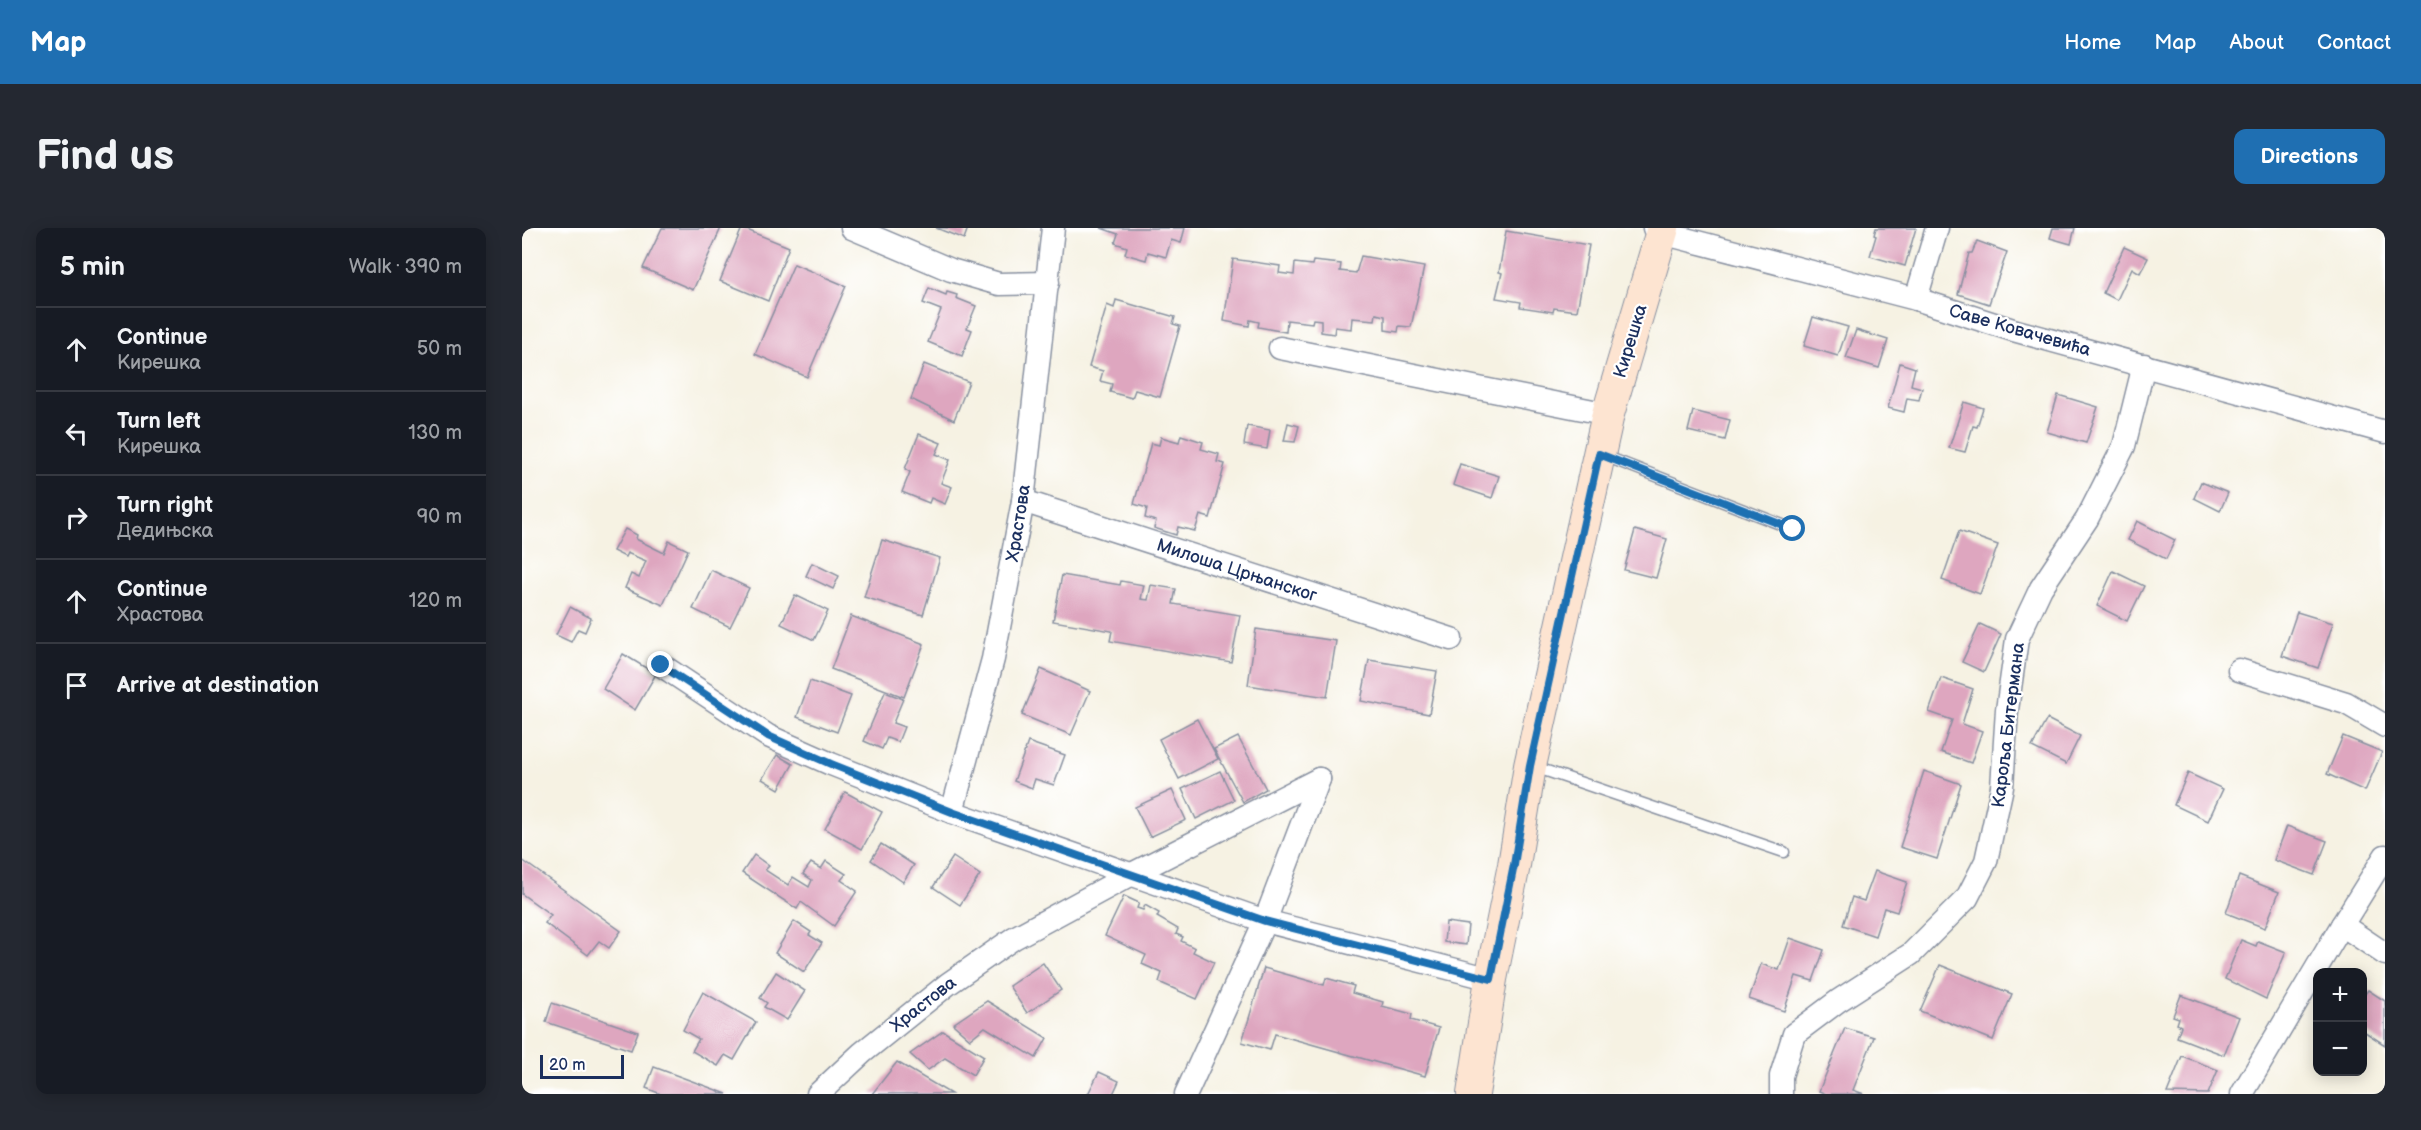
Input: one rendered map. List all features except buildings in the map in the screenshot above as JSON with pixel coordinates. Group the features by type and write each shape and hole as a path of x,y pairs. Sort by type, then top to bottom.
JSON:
{"street":[{"path":"852,228 951,270 999,284 1048,283"},
{"name":"Храстова","path":"952,812 993,658 1023,501 1053,228"},
{"path":"1917,298 1937,228"},
{"name":"Саве Ковачевића","path":"1660,230 1917,298 2013,330 2385,432"},
{"name":"Кирешка","path":"1473,1094 1491,979 1514,865 1530,766 1608,414 1660,230"},
{"path":"1280,348 1608,414"},
{"name":"Кароља Битермана","path":"1781,1094 1781,1076 1794,1034 1838,1001 1911,954 1967,898 1986,861 2002,787 2007,710 2017,639 2041,588 2087,519 2124,446 2144,365"},
{"name":"Милоша Црњанског","path":"1023,501 1451,639"},
{"path":"661,665 768,736 831,764 952,812 1265,921 1491,979"},
{"path":"2239,670 2346,703 2385,726"},
{"name":"Храстова","path":"818,1094 862,1053 948,984 1014,938 1132,874 1319,779 1265,921"},
{"path":"2242,1094 2385,856"},
{"path":"1186,1094 1265,921"},
{"path":"2342,925 2385,954"}],"lane":[{"path":"1599,454 1793,529"},
{"path":"1530,766 1784,852"}],"route":[{"path":"661,665 768,736 831,764 952,812 1265,921 1491,979 1514,865 1530,766 1599,454 1793,529"}]}
